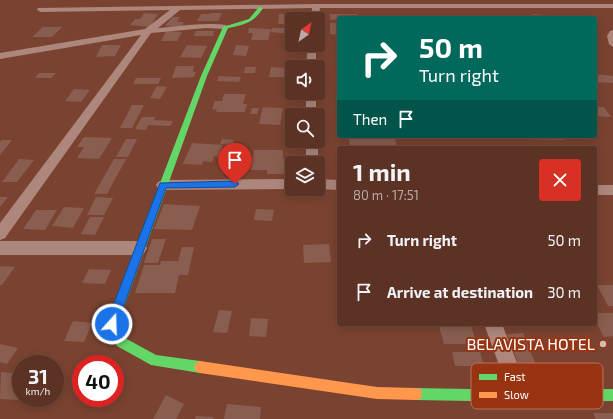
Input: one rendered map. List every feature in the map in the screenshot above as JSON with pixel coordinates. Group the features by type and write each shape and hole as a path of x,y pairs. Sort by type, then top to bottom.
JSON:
{"street":[{"path":"149,9 153,0"},
{"path":"250,8 252,0"},
{"path":"564,0 571,6"},
{"path":"41,10 316,6 613,6"},
{"path":"316,6 316,12"},
{"path":"0,56 148,31 206,26 226,27 245,24 255,19 261,8"},
{"path":"0,234 148,31 178,9"},
{"path":"226,27 204,76 112,324 121,342 155,362 377,393 471,395"},
{"path":"613,33 611,36 613,44"},
{"path":"163,185 285,184"},
{"path":"325,184 337,185"},
{"path":"597,190 613,190"},
{"path":"0,248 139,248"},
{"path":"494,326 508,363"},
{"path":"603,395 613,395"}],"building":[{"path":"144,13 158,14 150,27 130,25 135,19 140,19"},
{"path":"222,13 218,21 197,21 201,14"},
{"path":"279,14 285,14 285,24 278,24"},
{"path":"330,14 357,14 358,16 337,16 337,20 330,20"},
{"path":"532,14 560,16 533,16"},
{"path":"172,17 180,17 177,22 184,22 181,27 165,26"},
{"path":"330,23 337,23 337,35 330,34"},
{"path":"43,27 62,27 52,37 32,37"},
{"path":"249,28 271,29 268,40 251,40 253,33 248,33"},
{"path":"272,28 285,28 285,33 271,32"},
{"path":"166,31 182,32 177,41 161,41"},
{"path":"196,31 214,31 213,36 194,36"},
{"path":"102,45 121,45 115,56 96,57"},
{"path":"187,45 207,46 201,58 180,57"},
{"path":"236,45 249,46 246,56 233,55"},
{"path":"176,66 194,66 193,72 196,72 194,77 172,78"},
{"path":"245,67 256,67 255,73 244,73"},
{"path":"271,67 285,68 285,77 269,77"},
{"path":"39,73 56,73 51,78 35,78"},
{"path":"597,74 613,76 613,83 597,82"},
{"path":"219,76 241,77 239,82 217,81"},
{"path":"136,78 161,78 158,84 133,84"},
{"path":"157,86 167,87 160,99 150,98"},
{"path":"74,89 90,90 81,102 65,101"},
{"path":"224,94 246,94 243,104 247,104 245,112 216,112 217,110 212,109 215,101 222,101"},
{"path":"132,105 144,105 132,128 120,128"},
{"path":"263,107 283,108 280,125 259,124"},
{"path":"597,107 604,107 611,117 597,116"},
{"path":"252,108 259,108 257,114 250,114"},
{"path":"142,117 155,117 154,120 173,121 170,126 148,125 146,130 135,129"},
{"path":"84,137 112,138 99,159 77,158 84,147 77,147"},
{"path":"349,138 395,138 397,146 350,146"},
{"path":"525,138 563,138 564,140"},
{"path":"126,139 137,139 128,157 116,157"},
{"path":"222,139 234,140 232,145 220,144"},
{"path":"2,140 12,140 0,155 0,142"},
{"path":"192,143 223,145 219,157 214,156 212,162 203,161 202,165 183,164"},
{"path":"254,150 283,150 283,159 285,159 285,174 267,174 267,170 251,170"},
{"path":"19,159 34,160 17,182 2,182"},
{"path":"114,159 126,159 107,194 94,194"},
{"path":"238,162 248,162 246,174 236,174"},
{"path":"0,197 8,197 0,207"},
{"path":"96,197 113,198 104,215 87,215"},
{"path":"164,204 200,206 192,230 154,229"},
{"path":"64,207 84,208 73,228 52,226"},
{"path":"256,209 274,210 272,221 254,220"},
{"path":"36,210 57,210 45,230 23,229"},
{"path":"90,217 104,217 95,235 81,234"},
{"path":"152,239 166,239 158,263 144,263"},
{"path":"329,244 331,262 304,263 303,245"},
{"path":"182,247 194,247 188,275 179,275 175,293 135,293 144,265 160,265 161,261 178,261"},
{"path":"0,266 15,267 2,285 0,285"},
{"path":"89,269 111,270 105,284 82,283"},
{"path":"597,285 613,285 613,306 608,306"},
{"path":"219,310 232,311 227,333 213,332"},
{"path":"597,313 613,313 613,336 604,337 597,324"},
{"path":"251,318 268,319 266,337 249,336"},
{"path":"73,321 92,323 84,342 64,341"},
{"path":"439,326 471,326 477,344 444,344"},
{"path":"523,333 535,363 518,363 507,334"},
{"path":"0,344 18,348 7,364 0,362"},
{"path":"452,352 480,352 483,363 471,363 471,366 455,366"},
{"path":"1,372 12,373 12,400 0,399"},
{"path":"166,395 184,404 176,419 153,419"},
{"path":"227,404 261,407 260,419 224,419"},
{"path":"593,413 613,413 613,419 596,419"},
{"path":"196,416 214,417 213,419 195,419"}],"traffic: fast":[{"path":"200,367 155,361 121,342 112,324 204,76 226,27 242,24 251,20 261,8"},
{"path":"416,394 471,395"},
{"path":"603,395 613,395"}],"traffic: slow":[{"path":"200,367 377,393 416,394"}],"place":[{"name":"BELAVISTA HOTEL","path":"603,344"}],"route":[{"path":"112,324 163,185 235,184"}]}
